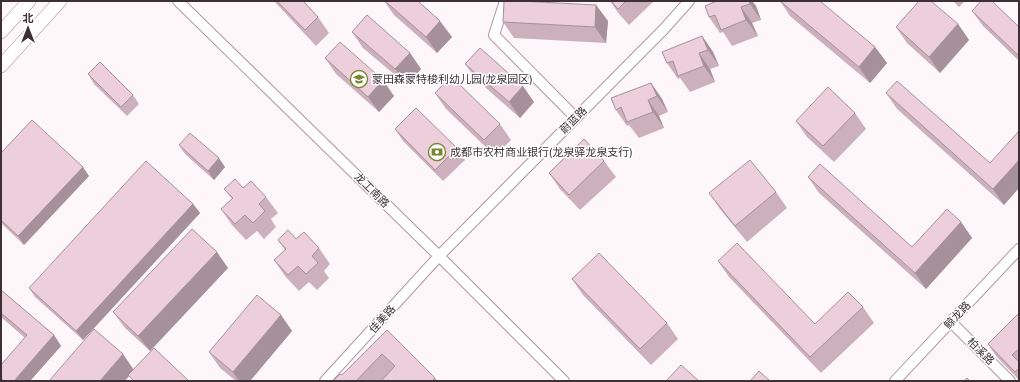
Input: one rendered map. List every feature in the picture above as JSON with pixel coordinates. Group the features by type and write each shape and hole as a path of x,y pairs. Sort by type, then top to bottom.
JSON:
{"main road":[{"path":"1,32 29,1"},
{"path":"1,66 60,1"}],"street":[{"name":"龙工南路","path":"178,1 439,256 564,381"},
{"path":"505,1 494,35 576,117"},
{"name":"蔚蓝路","path":"439,256 664,29 689,1"},
{"name":"鲸龙路","path":"895,381 1019,248"},
{"name":"佳美路","path":"325,381 439,256"},
{"name":"柏溪路","path":"951,322 1010,381"}],"building":[{"path":"277,1 303,1 318,17 305,30"},
{"path":"385,1 418,1 440,21 426,37"},
{"path":"504,1 596,5 595,27 503,22"},
{"path":"611,1 626,1 618,9"},
{"path":"717,1 749,1 750,4 741,7 746,20 721,30 715,15 709,17 705,6"},
{"path":"780,1 820,1 875,47 859,67"},
{"path":"919,1 931,1 958,24 929,57 896,27"},
{"path":"981,1 992,1 1019,27 1019,56 972,11"},
{"path":"367,15 410,53 395,69 352,32"},
{"path":"702,36 708,50 699,53 704,66 678,76 673,61 667,63 662,52"},
{"path":"340,42 383,80 368,97 325,58"},
{"path":"480,48 523,86 509,102 465,64"},
{"path":"100,62 133,95 121,107 88,74"},
{"path":"451,76 500,124 484,140 435,93"},
{"path":"897,81 990,163 1019,131 1019,160 993,189 886,93"},
{"path":"651,83 657,96 648,100 653,112 627,122 621,107 616,110 611,98"},
{"path":"828,87 855,113 823,146 796,121"},
{"path":"416,108 457,148 435,170 395,129"},
{"path":"32,120 83,167 18,236 1,220 1,153"},
{"path":"190,133 219,158 208,171 179,145"},
{"path":"584,139 604,161 569,195 549,173"},
{"path":"750,160 776,192 735,226 709,193"},
{"path":"146,161 193,204 76,331 29,288"},
{"path":"820,164 912,247 947,209 961,222 915,273 808,177"},
{"path":"235,179 243,188 251,181 266,197 259,204 265,211 253,223 245,215 235,224 221,209 233,198 224,189"},
{"path":"192,229 217,252 138,336 113,312"},
{"path":"288,230 296,239 304,232 319,248 312,256 318,263 306,274 298,266 288,275 274,260 286,249 278,240"},
{"path":"737,243 815,324 848,292 863,307 810,357 718,261"},
{"path":"599,253 667,323 640,349 572,279"},
{"path":"1,290 54,335 14,381 4,381 1,378 1,365 27,335 1,313"},
{"path":"257,295 281,315 233,372 209,352"},
{"path":"1019,313 1019,349 1012,355 1019,362 1019,368 1015,372 988,344"},
{"path":"94,329 123,354 100,381 49,381"},
{"path":"387,330 435,378 432,381 381,381 395,366 382,354 356,381 333,381 340,374 342,375"},
{"path":"154,348 189,381 134,381 128,375"},
{"path":"681,365 699,381 666,381"},
{"path":"759,371 770,381 750,381"}],"place":[{"name":"蒙田森蒙特梭利幼儿园(龙泉园区)","path":"359,79"},
{"name":"成都市农村商业银行(龙泉驿龙泉支行)","path":"437,152"}]}
